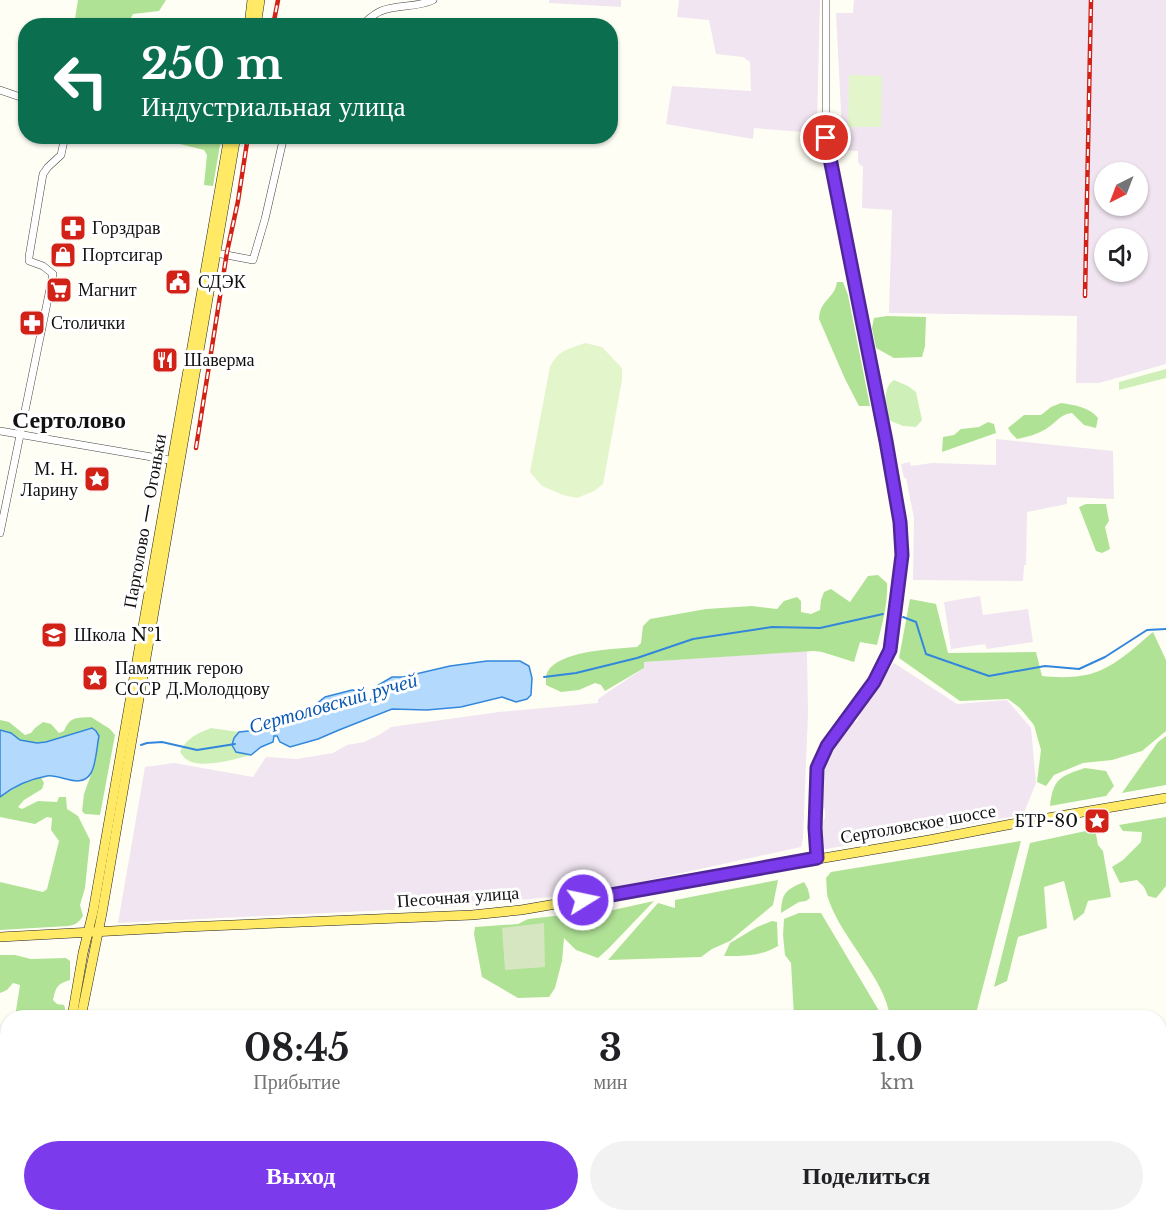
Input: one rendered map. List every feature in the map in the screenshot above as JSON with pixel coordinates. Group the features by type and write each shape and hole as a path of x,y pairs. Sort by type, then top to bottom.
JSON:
{"main road":[{"path":"250,18 252,0"},
{"path":"257,18 260,0"},
{"name":"Парголово — Огоньки","path":"176,462 228,144"},
{"name":"Парголово — Огоньки","path":"82,1010 93,933 93,912 109,814 235,144"},
{"name":"Сертоловское шоссе","path":"817,858 1166,798"},
{"name":"Песочная улица","path":"0,937 472,915 521,910 817,858"},
{"name":"Парголово — Огоньки","path":"74,1010 93,933"}],"street":[{"path":"371,18 379,11 389,8 412,6 433,0"},
{"path":"817,858 815,828 817,768 827,746 874,682 890,650 902,555 900,522 886,441 826,138 826,0"},
{"path":"0,90 18,96"},
{"path":"0,533 52,274 43,266 29,261 29,257 43,174 60,155 63,144"},
{"path":"216,253 253,260 282,144"},
{"path":"0,431 176,462"}],"shaded area":[{"path":"549,0 621,0 621,7 549,3"},
{"path":"679,0 820,0 817,123 814,133 754,128 753,139 666,124 672,86 751,91 750,62 743,57 716,54 709,20 677,17"},
{"path":"854,0 1166,0 1166,364 1099,383 1076,383 1077,316 889,313 892,210 862,208 863,166 858,162 858,151 843,150 836,13 853,13"},
{"path":"996,439 1113,451 1114,499 1067,497 1067,504 1027,512 1026,565 1024,565 1023,581 913,580 914,518 901,464 910,462 911,466 932,463 996,465"},
{"path":"980,596 983,615 1028,609 1033,642 987,649 985,644 951,649 944,602"},
{"path":"807,651 808,713 801,847 586,893 451,907 118,923 145,767 174,763 253,777 266,757 297,759 333,753 347,745 364,742 391,727 499,712 598,703 598,699 644,668 643,662"},
{"path":"894,663 957,704 1007,700 1031,728 1036,783 1023,815 822,848 822,823 825,818 825,809 822,808 821,766 850,723 857,721 860,715 857,712"}],"green space":[{"path":"78,0 166,0 159,11 133,14 131,18 75,18"},
{"path":"849,75 882,76 881,127 848,127"},
{"path":"180,144 222,144 213,186 204,185 207,155 204,150"},
{"path":"837,282 843,282 848,295 870,406 859,406 819,319 822,307 833,293"},
{"path":"926,317 925,346 922,357 894,358 876,348 872,328 874,318"},
{"path":"585,343 602,347 622,368 622,380 603,484 594,491 577,498 542,486 530,472 550,367 560,354"},
{"path":"1166,369 1166,378 1119,390 1119,382"},
{"path":"894,380 916,392 922,420 916,427 903,426 886,419 886,392"},
{"path":"1061,403 1090,411 1098,418 1096,428 1084,425 1072,413 1061,417 1043,431 1017,439 1008,428 1024,415 1041,415"},
{"path":"988,422 994,424 996,433 942,452 943,437 954,435 961,429 979,427"},
{"path":"1086,504 1106,504 1109,521 1105,527 1110,549 1102,553 1096,551 1079,507"},
{"path":"878,575 887,583 887,599 877,645 860,642 854,662 814,651 644,662 644,668 605,691 601,685 595,683 579,690 561,692 546,685 546,676 551,667 560,661 600,650 637,647 641,643 643,626 650,619 706,609 752,606 777,609 784,601 797,597 801,601 801,612 811,614 820,610 824,592 831,589 850,602 868,576"},
{"path":"910,599 936,604 948,653 1036,652 1042,676 1071,677 1099,671 1120,659 1153,632 1166,660 1166,731 1142,751 1112,760 1083,763 1054,775 1046,786 1037,782 1041,750 1034,725 1020,708 1008,699 960,701 899,658"},
{"path":"91,717 115,735 100,815 85,814 82,811 84,794 93,769 46,742 20,740 11,733 0,730 0,720 9,722 25,735 31,733 43,722 51,724 59,733 64,731 71,720"},
{"path":"211,728 239,732 234,738 236,752 251,755 208,764 192,762 185,758 180,752 185,743"},
{"path":"1166,736 1166,785 1122,793 1158,742"},
{"path":"1085,768 1106,771 1114,786 1106,796 1050,806 1056,784 1064,776"},
{"path":"41,777 44,783 42,789 24,800 18,807 22,809 38,801 57,802 59,797 66,797 67,809 78,816 90,840 85,888 80,905 83,916 77,923 68,926 0,930 0,882 43,892 47,889 59,841 51,830 52,818 47,817 35,824 0,817 0,797 29,780"},
{"path":"1166,817 1166,886 1156,898 1148,896 1144,887 1137,880 1120,883 1112,867 1123,860 1141,842 1142,832 1123,831 1119,825"},
{"path":"1095,829 1098,845 1103,851 1111,897 1088,901 1084,913 1074,921 1064,881 1044,887 1047,928 1018,937 1007,981 994,987 1030,843"},
{"path":"1021,841 977,1010 888,1010 880,988 835,916 827,893 826,878 831,872"},
{"path":"778,880 773,905 730,941 701,957 608,960 658,903 675,908 675,900"},
{"path":"804,882 810,898 781,913 782,901 786,893"},
{"path":"654,901 598,958 576,950 564,938 562,961 555,988 549,997 518,998 482,977 474,934 475,927 518,924 528,919 573,914 586,916"},
{"path":"799,913 821,913 878,1010 794,1010 791,963 785,955 784,919"},
{"path":"772,921 777,922 778,946 758,954 724,956 730,943"},
{"path":"544,923 545,967 505,970 502,928"},
{"path":"0,955 15,955 31,959 66,958 70,961 70,980 58,987 53,1000 57,1004 64,1005 65,1010 16,1010 20,985 13,983 7,990 0,993"}],"water":[{"path":"487,661 520,661 529,666 532,678 531,695 527,699 516,702 502,697 461,707 427,710 392,709 318,739 290,747 274,736 273,742 261,747 251,755 236,752 232,745 239,732 267,729 273,733 276,732 278,725 295,721 325,697 352,690 364,691 370,700 375,697 375,687 392,677 403,677 450,666"},
{"path":"92,728 99,736 94,765 87,778 77,781 53,776 41,777 17,786 0,797 0,730 11,733 20,740 37,743"}],"waterway":[{"name":"Сертоловский ручей","path":"544,677 576,673 637,658 693,639 772,627 820,628 883,614"},
{"name":"Сертоловский ручей","path":"903,617 916,622 926,654 989,676 1045,666 1079,669 1105,657 1147,630 1166,629"},
{"name":"Сертоловский ручей","path":"141,745 162,742 197,750 235,744"}],"railway":[{"path":"275,18 278,0"},
{"path":"1085,296 1091,0"},
{"path":"196,448 247,144"}],"place":[{"name":"Горздрав","path":"73,228"},
{"name":"Портсигар","path":"63,255"},
{"name":"СДЭК","path":"178,282"},
{"name":"Магнит","path":"59,290"},
{"name":"Столички","path":"32,323"},
{"name":"Шаверма","path":"165,360"},
{"name":"М. Н. Ларину","path":"97,479"},
{"name":"Школа №1","path":"54,635"},
{"name":"Памятник герою СССР Д.Молодцову","path":"95,678"},
{"name":"БТР-80","path":"1097,821"}],"district":[{"name":"Сертолово","path":"69,420"}],"route":[{"path":"583,900 817,858 815,828 817,768 827,746 874,682 890,650 902,555 900,522 826,138"}]}
